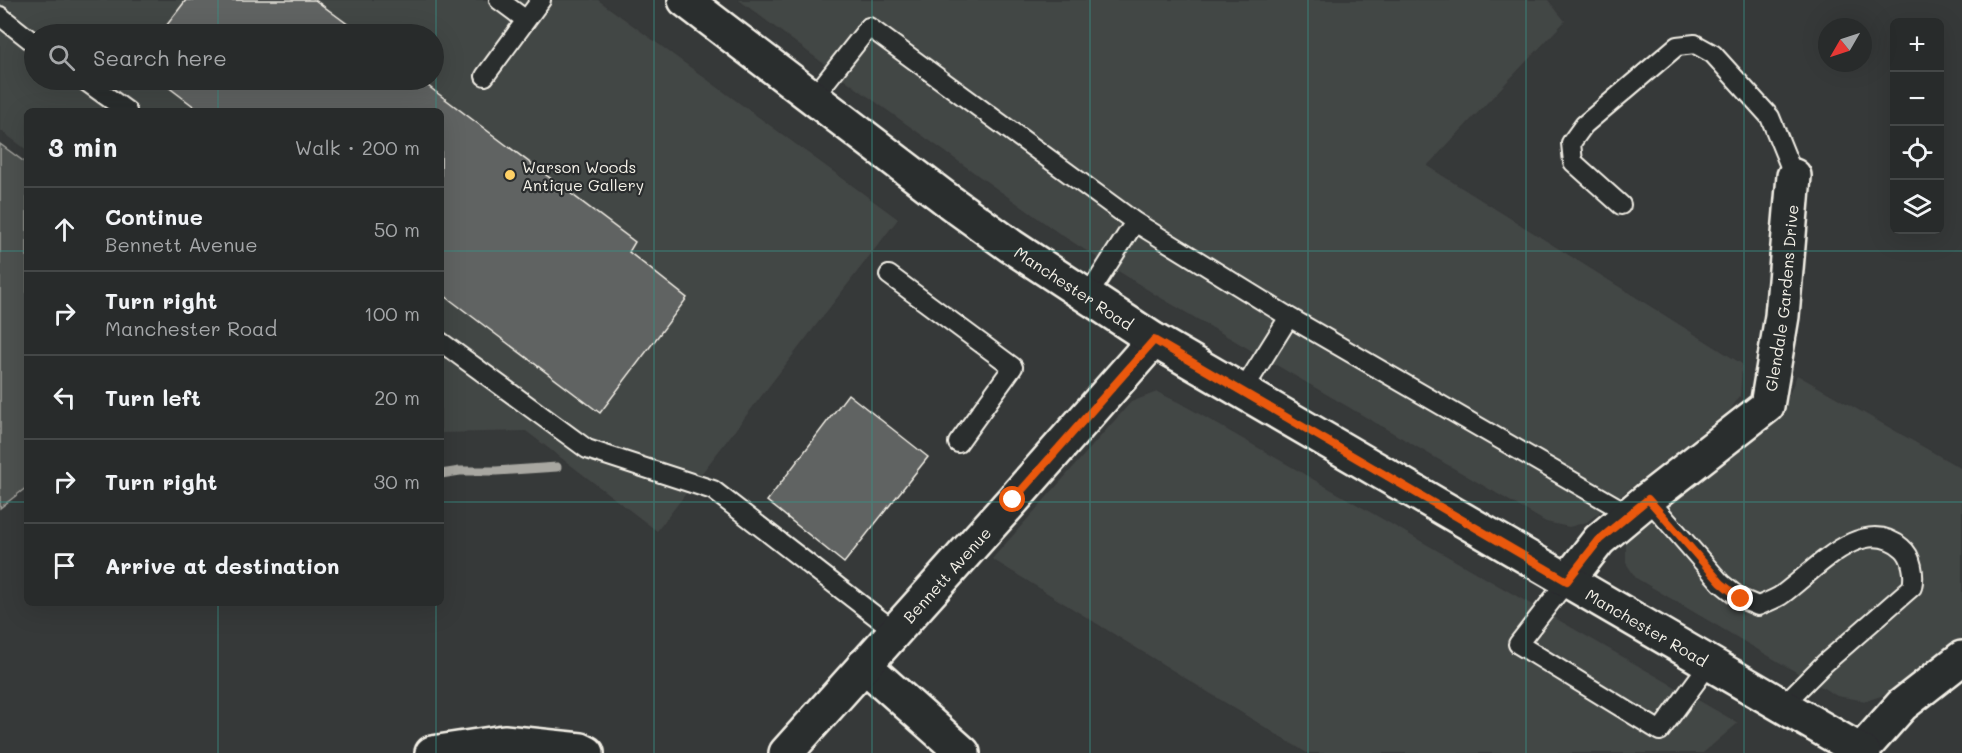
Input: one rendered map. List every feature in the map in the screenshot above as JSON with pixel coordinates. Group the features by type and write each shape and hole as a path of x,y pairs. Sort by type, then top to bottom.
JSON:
{"street":[{"name":"Manchester Road","path":"685,0 967,214 1154,340 1862,752"},
{"name":"Glendale Gardens Drive","path":"1567,581 1599,540 1767,405 1782,316 1794,176"},
{"name":"Bennett Avenue","path":"786,753 1154,340"},
{"path":"1862,752 1902,705 1962,658"},
{"path":"864,665 963,753"},
{"path":"432,753 504,742 581,750 587,753"}],"lane":[{"path":"499,0 526,20"},
{"path":"485,76 541,0"},
{"path":"0,16 24,35"},
{"path":"813,98 869,27 1135,222 1289,317 1639,507 1721,583 1741,599 1758,606 1778,597 1821,563 1853,542 1875,536 1890,539 1905,550 1915,577 1912,587 1825,663 1782,705"},
{"path":"1621,205 1573,162 1571,143 1584,125 1677,46 1695,44 1713,54 1770,117 1794,176"},
{"path":"98,90 123,108"},
{"path":"1087,297 1135,222"},
{"path":"889,275 1013,367 958,442"},
{"path":"1242,392 1289,317"},
{"path":"444,344 587,450 713,490 895,631"},
{"path":"1567,581 1518,644 1660,731 1709,664"}],"shaded area":[{"path":"0,0 598,0 898,219 657,531 526,431 444,433 444,108 24,108 24,148 0,130"},
{"path":"739,0 1548,0 1565,21 1427,166 1742,364 1740,396 1730,410 1587,522 1569,527 1546,522 1156,295 1060,234 859,90"},
{"path":"0,144 24,162 24,489 0,508"},
{"path":"1797,375 1962,469 1962,638 1890,693 1866,701 1837,696 1636,578 1626,563 1626,542 1640,527 1771,421 1785,405"},
{"path":"1157,392 1180,403 1738,723 1703,753 1307,753 992,559 1131,402"}],"building":[{"path":"186,0 315,0 347,24 168,24"},
{"path":"172,90 433,90 635,242 629,252 687,298 600,413 444,295 444,108 196,108"},
{"path":"848,394 928,457 844,563 767,501"}],"waterway":[{"path":"444,474 557,467"}],"place":[{"name":"Warson Woods Antique Gallery","path":"510,175"}],"route":[{"path":"1013,500 1154,340 1567,581 1599,540 1648,499 1721,583 1741,599"}]}
